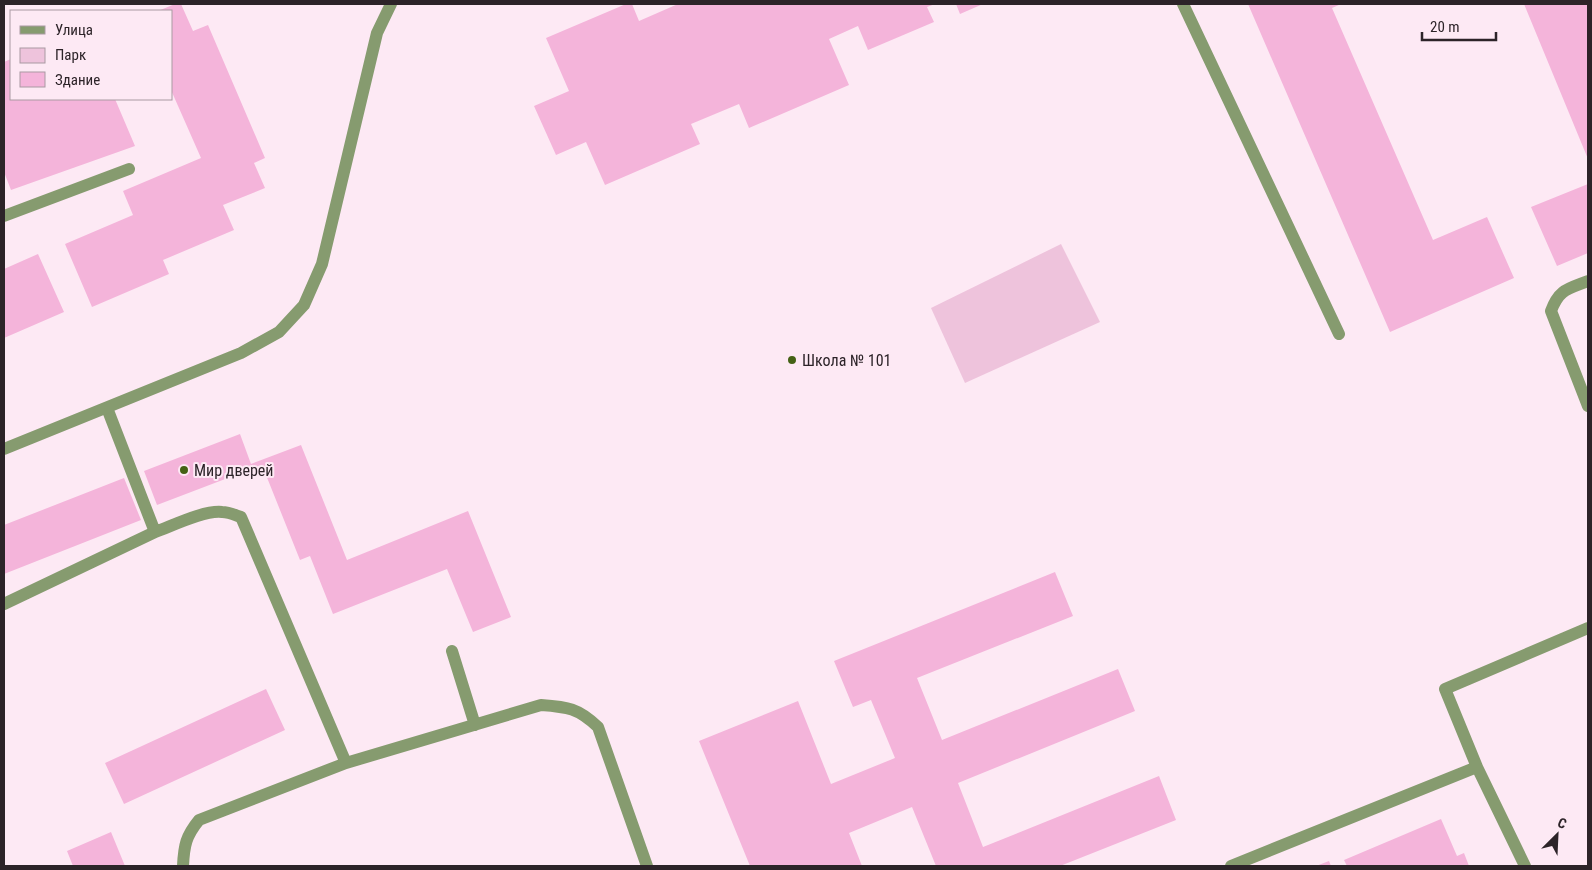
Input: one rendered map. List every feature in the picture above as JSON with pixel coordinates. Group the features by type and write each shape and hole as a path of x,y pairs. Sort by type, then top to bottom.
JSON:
{"street":[{"path":"4,449 241,353 279,332 304,305 322,264 377,33 391,4"},
{"path":"1183,4 1340,334"},
{"path":"4,216 129,169"},
{"path":"1588,281 1562,291 1555,299 1551,311 1588,406"},
{"path":"108,408 155,532"},
{"path":"4,604 155,532 194,517 218,511 241,517 346,763"},
{"path":"1525,866 1477,767 1446,689 1588,628"},
{"path":"452,651 475,724"},
{"path":"183,866 184,847 191,830 200,820 346,763 541,705 568,707 587,716 598,727 647,866"},
{"path":"1231,866 1477,767"}],"green space":[{"path":"1061,244 1100,322 965,383 931,308"}],"building":[{"path":"175,4 181,4 193,31 208,25 265,158 254,163 265,188 223,205 234,230 163,260 169,274 92,307 65,244 133,215 123,191 201,158 172,92 172,10 160,10"},
{"path":"626,4 632,4 639,21 678,4 935,4 927,7 934,22 868,50 858,26 829,39 849,85 749,128 739,104 691,124 700,144 605,185 586,142 556,155 534,106 569,91 546,38"},
{"path":"956,4 983,4 960,14"},
{"path":"1248,4 1341,4 1332,8 1433,240 1487,217 1514,278 1390,332"},
{"path":"1524,4 1588,4 1588,159"},
{"path":"10,59 10,100 115,100 135,146 11,190 4,172 4,62"},
{"path":"1588,184 1588,253 1557,266 1531,207"},
{"path":"38,254 64,312 4,338 4,269"},
{"path":"240,434 251,464 301,445 347,560 468,511 511,617 473,632 447,569 333,614 310,556 300,560 262,465 157,505 144,471"},
{"path":"124,478 141,520 4,574 4,525"},
{"path":"1055,572 1073,616 917,678 942,740 1118,669 1135,711 958,783 983,847 1159,776 1176,820 1060,866 936,866 912,807 849,833 862,866 750,866 699,741 798,701 831,784 895,758 871,700 853,707 834,661"},
{"path":"266,689 285,730 124,804 105,763"},
{"path":"1441,819 1457,856 1464,853 1469,866 1347,866 1344,860"},
{"path":"111,832 125,866 73,866 67,851"},
{"path":"1329,861 1331,866 1316,866"}],"place":[{"name":"Школа № 101","path":"792,360"},
{"name":"Мир дверей","path":"184,470"}]}
